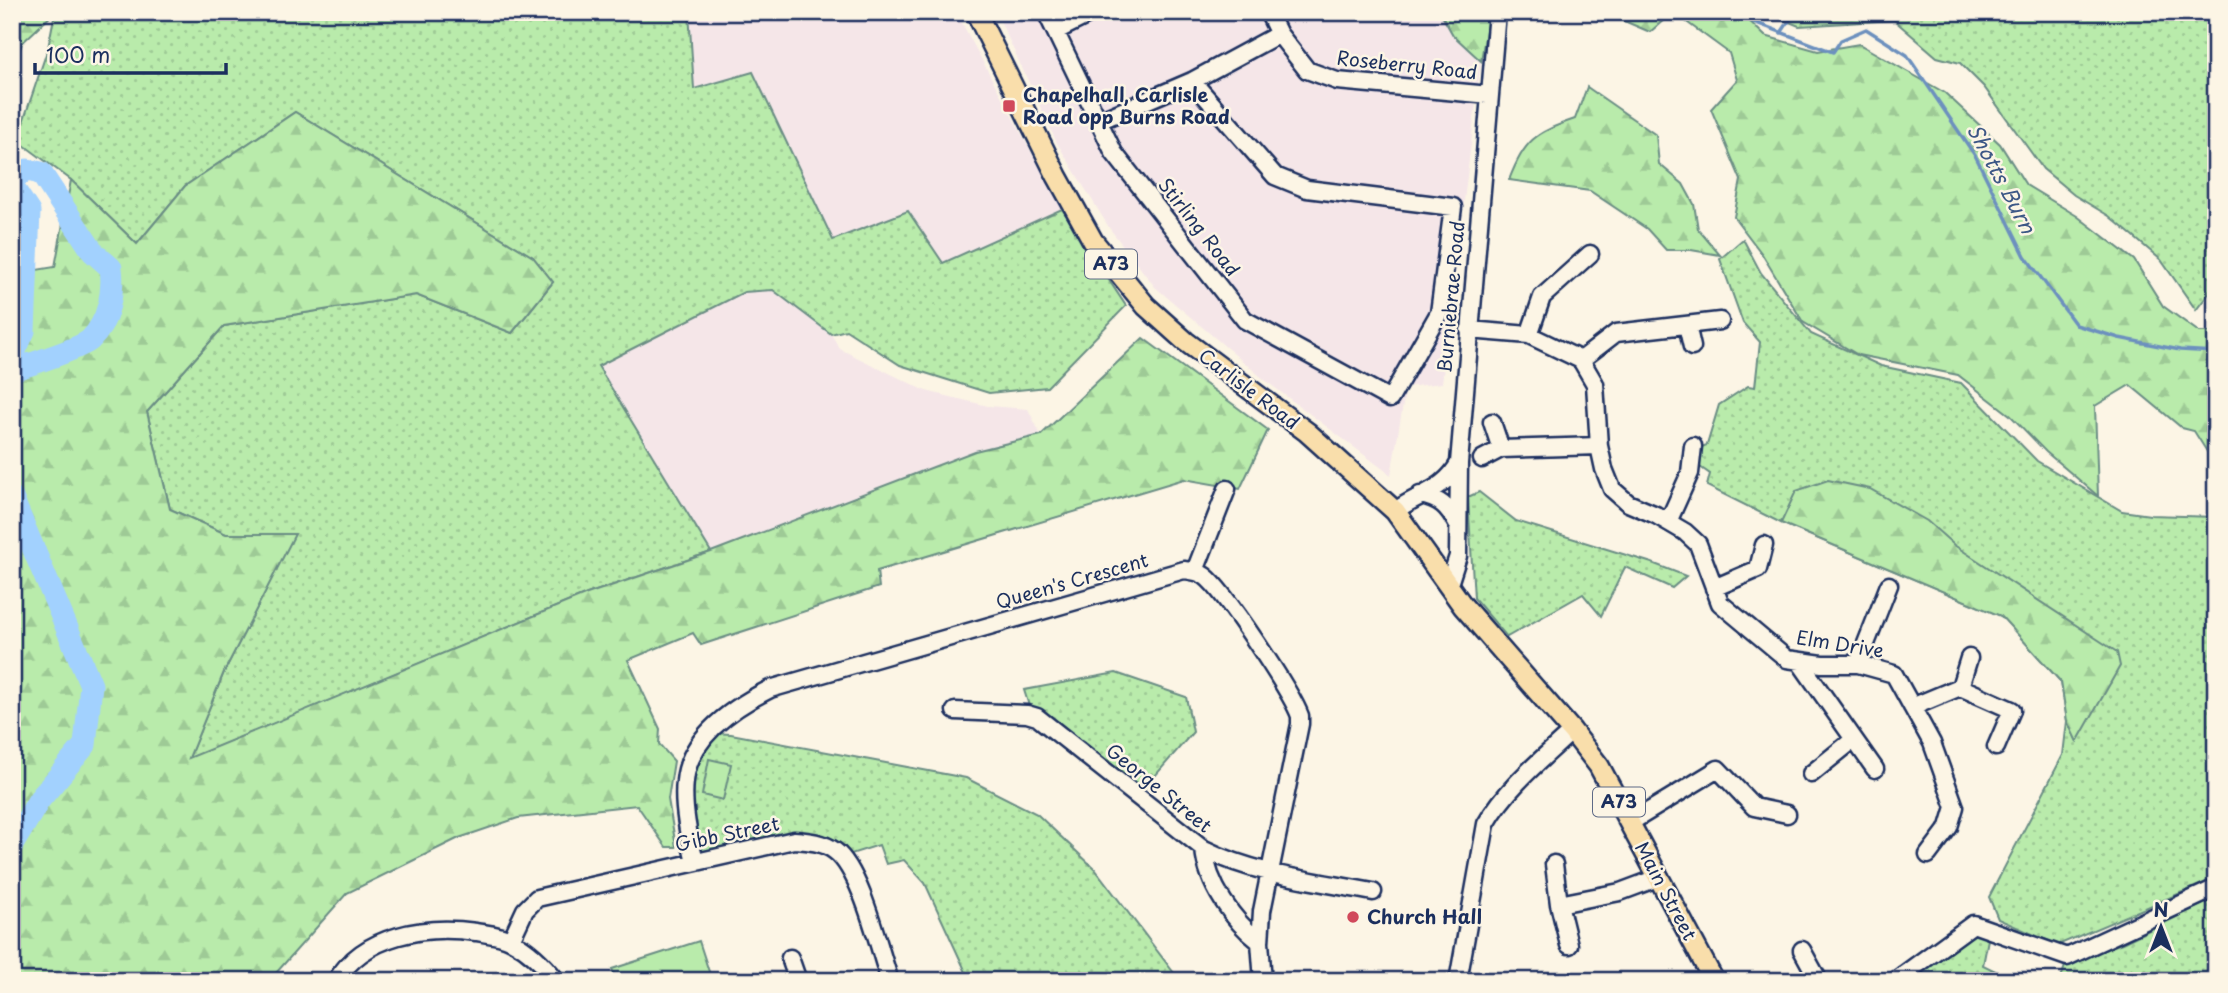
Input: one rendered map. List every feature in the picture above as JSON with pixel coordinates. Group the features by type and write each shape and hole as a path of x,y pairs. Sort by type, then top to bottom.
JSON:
{"main road":[{"name":"Carlisle Road","path":"976,12 1069,198 1093,241 1120,276 1146,306 1185,341 1307,432 1395,511 1463,606 1572,731"},
{"name":"Main Street","path":"1572,731 1599,766 1631,822 1714,981"}],"street":[{"name":"Stirling Road","path":"1046,12 1114,153 1245,320 1390,399 1439,313 1453,207 1307,189 1275,176 1192,82"},
{"path":"1056,31 1094,12"},
{"name":"Roseberry Road","path":"1268,12 1279,34 1307,71 1337,81 1490,95"},
{"name":"Burniebrae Road","path":"1449,584 1458,556 1459,463 1497,12"},
{"path":"1099,121 1192,82 1279,34"},
{"path":"1529,335 1542,297 1590,254"},
{"path":"1469,330 1529,335 1581,360 1616,333 1720,321"},
{"path":"1688,325 1692,347"},
{"name":"Elm Drive","path":"1581,360 1595,384 1599,446 1612,489 1628,503 1668,522 1698,544 1720,603 1787,659 1822,664 1858,664 1894,674 1932,743 1955,807 1948,827 1928,855"},
{"path":"1492,422 1501,449"},
{"path":"1482,459 1501,449 1599,446"},
{"path":"1668,522 1698,475 1693,446"},
{"path":"1395,511 1443,484 1451,477 1459,463"},
{"path":"1227,489 1195,571 1212,583 1246,628 1300,716 1262,911 1260,942 1263,981"},
{"path":"1420,495 1437,499 1446,505 1459,528"},
{"path":"1714,588 1759,569 1764,545"},
{"name":"Queen's Crescent","path":"695,862 684,782 689,762 706,734 744,702 770,690 1184,570 1195,571"},
{"path":"1858,664 1889,585"},
{"path":"1960,687 1969,657"},
{"path":"1799,661 1874,769"},
{"path":"1912,707 1960,687 2012,710 1996,747"},
{"name":"George Street","path":"955,712 1037,717 1204,849 1207,869 1224,901 1247,932 1260,942"},
{"path":"1458,981 1486,824 1496,807 1534,766 1572,731"},
{"path":"1811,774 1853,740"},
{"path":"1631,822 1718,769 1754,807 1787,814"},
{"name":"Gibb Street","path":"511,940 525,910 537,898 794,841 821,844 835,851 853,873 889,980"},
{"path":"1204,849 1221,858 1270,873 1373,892"},
{"path":"1554,864 1559,904 1569,945"},
{"path":"1559,904 1620,892 1660,877"},
{"path":"1895,981 1973,924 2067,957 2216,888"},
{"path":"336,981 342,970 371,946 415,931 450,928 511,940 533,956 557,981"},
{"path":"1802,950 1819,981"},
{"path":"790,958 798,981"}],"shaded area":[{"path":"689,12 956,12 1062,209 943,263 908,211 833,240 753,72 694,89"},
{"path":"996,12 1440,12 1453,35 1481,61 1442,383 1406,387 1391,475 1266,381 1155,287 1110,229 1057,143"},
{"path":"773,290 831,334 840,349 926,391 988,406 1028,409 1041,435 975,451 711,552 598,366 744,291"}],"green space":[{"path":"12,12 55,12 22,43 12,71"},
{"path":"55,12 689,12 694,89 753,72 833,240 908,211 943,263 1062,209 1126,306 1047,387 989,393 900,365 846,330 831,334 773,290 744,292 598,366 711,552 587,594 188,759 224,672 294,534 226,534 170,509 147,412 224,326 416,295 512,333 553,282 533,257 295,112 185,186 137,244 71,180 17,140 48,48"},
{"path":"1440,12 1489,12 1481,61 1453,35"},
{"path":"1603,12 1673,12 1650,32"},
{"path":"1673,12 1740,12 1765,36 1818,51 1859,44 1945,93 2000,144 2026,185 2077,216 2134,260 2163,306 2199,332 2216,332 2216,523 2211,458 2194,431 2182,428 2130,385 2095,406 2098,496 2046,452 2010,415 1958,375 1858,355 1803,322 1762,254 1734,217 1741,180 1711,109 1737,80 1729,53"},
{"path":"1765,12 2216,12 2216,284 2196,310 2161,260 2109,216 2074,195 2043,169 1984,87 1960,63 1937,57 1894,20 1799,26"},
{"path":"1587,87 1656,135 1659,164 1683,184 1694,204 1698,229 1720,255 1691,250 1666,250 1647,229 1590,191 1509,180 1520,156 1533,140 1550,129 1575,119"},
{"path":"295,112 533,257 553,282 512,333 416,295 224,326 147,412 170,509 226,534 295,534 224,672 189,758 587,594 711,552 975,451 1041,435 1143,338 1268,430 1240,489 1184,479 877,571 879,587 701,645 693,633 628,660 660,729 659,744 674,761 668,799 676,847 666,847 637,805 518,818 459,838 347,893 269,981 12,981 12,274 55,267 71,180 137,244 185,186"},
{"path":"1743,239 1761,273 1811,334 1881,366 1961,383 2037,461 2122,511 2150,515 2216,517 2216,870 2209,881 2058,945 1998,919 1989,897 2063,755 2067,721 2061,682 2001,616 1781,523 1707,486 1710,474 1700,467 1699,448 1707,445 1719,405 1748,386 1755,387 1760,342 1743,323 1720,259"},
{"path":"1828,480 1870,489 1927,521 1954,545 2117,652 2120,666 2077,742 2067,721 2061,682 2001,616 1781,523 1796,491"},
{"path":"1479,492 1516,521 1686,576 1672,588 1625,567 1601,616 1583,594 1507,637 1474,598 1468,497"},
{"path":"1116,673 1186,697 1193,732 1142,791 1030,709 1024,690"},
{"path":"712,733 731,734 966,778 1037,814 1095,869 1180,981 970,981 925,883 904,860 886,864 879,845 845,856 823,842 697,858 688,781"},
{"path":"709,759 731,764 723,800 702,795"},
{"path":"2216,898 2216,981 2060,981 2066,963 2122,943"},
{"path":"1973,934 1989,934 1983,965 2016,981 1904,981"},
{"path":"699,941 712,981 616,981 612,969"}],"waterway":[{"name":"Shotts Burn","path":"1736,12 1746,19 1833,52 1841,40 1866,29 1907,55 1976,157 2025,256 2076,325 2119,338 2180,350 2216,352"},
{"path":"1781,33 1795,12"},
{"path":"12,179 27,170 41,173 93,252 111,268 112,277 106,315 90,340 65,352 12,370"},
{"path":"12,186 29,212 24,331 12,357"},
{"path":"12,498 91,685 85,745 39,800 12,845"}],"place":[{"name":"Chapelhall, Carlisle Road opp Burns Road","path":"1009,106"},
{"name":"Church Hall","path":"1353,917"}]}
